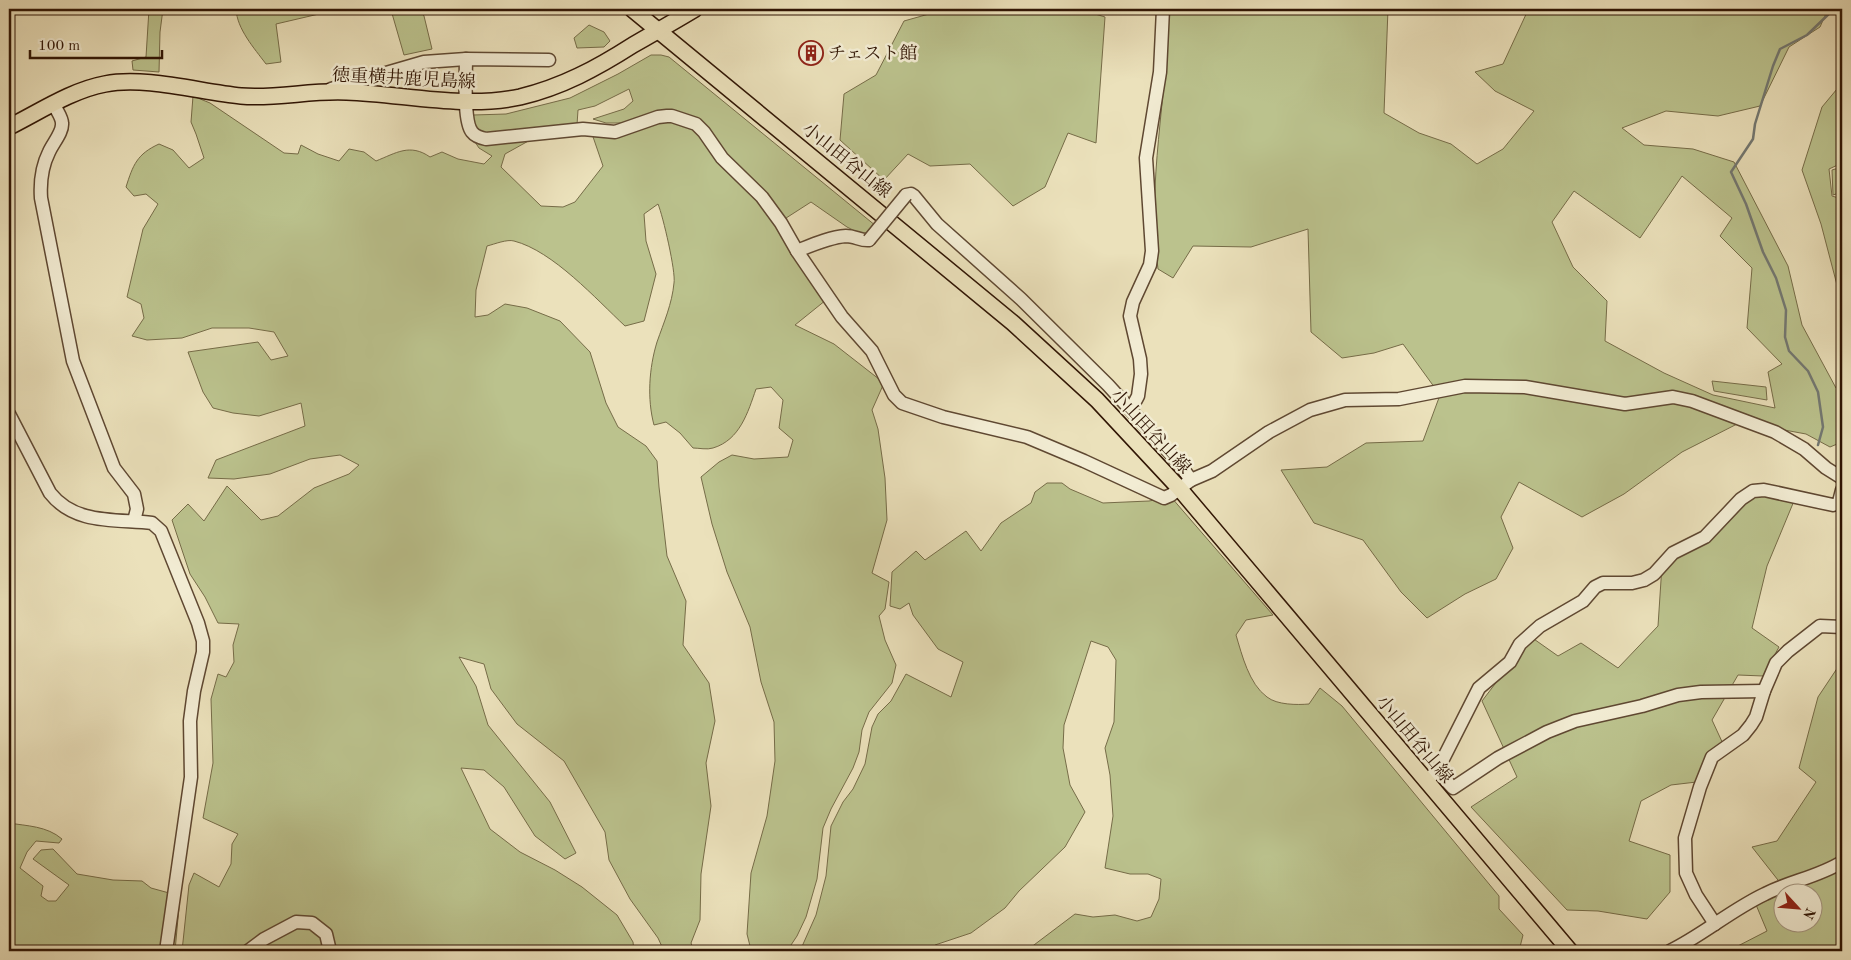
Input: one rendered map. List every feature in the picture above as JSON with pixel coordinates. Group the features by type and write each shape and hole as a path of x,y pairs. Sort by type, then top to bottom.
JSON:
{"main road":[{"name":"小山田谷山線","path":"632,9 1013,323 1185,484 1432,776 1570,951"},
{"name":"徳重横井鹿児島線","path":"9,127 95,86 118,82 146,83 240,96 266,97 324,91 466,102 521,97 565,83 593,70 695,9"}],"street":[{"path":"1131,410 1138,396 1141,374 1140,359 1130,316 1133,302 1150,266 1152,252 1146,158 1160,72 1163,9"},
{"path":"466,59 468,121 472,132 486,139 583,129 615,132 658,117 667,116 690,121 704,132 722,158 762,197 842,317 872,351 894,394 902,403 943,417 1027,437 1164,498 1185,484 1212,471 1289,420 1310,410 1344,400 1399,399 1465,386 1525,387 1625,404 1673,397 1692,400 1775,432 1804,449 1826,468 1842,478"},
{"path":"324,91 424,62 466,59 549,60"},
{"path":"54,104 62,122 61,130 48,153 44,165 41,198 73,361 114,468 134,494 137,509 134,521"},
{"path":"797,251 843,236 853,236 863,241 869,240 906,195 911,194 936,224 1021,299 1131,410 1185,484"},
{"path":"9,414 50,493 56,500 66,507 95,519 152,523 161,531 198,624 203,652 194,691 190,720 191,777 174,882 166,951"},
{"path":"1764,691 1701,692 1678,695 1642,706 1575,721 1547,732 1498,758 1452,788 1432,776 1479,688 1510,662 1520,644 1540,626 1583,601 1595,587 1603,583 1632,583 1644,580 1654,574 1673,553 1705,537 1740,499 1753,491 1764,490 1833,505 1839,502 1842,490"},
{"path":"1715,924 1696,895 1686,873 1685,838 1688,822 1712,757 1743,735 1751,725 1776,663 1788,651 1820,626 1842,627"},
{"path":"1670,951 1687,943 1763,894 1786,884 1827,872 1842,862"},
{"path":"248,951 264,939 296,922 312,923 326,934 330,951"}],"green space":[{"path":"149,9 163,9 160,32 159,72 133,70 132,61 146,57"},
{"path":"236,9 420,9 424,16 432,49 404,55 391,10 336,10 276,24 281,62 266,64 251,45 239,24"},
{"path":"988,9 1079,9 1105,17 1096,143 1068,133 1045,187 1013,206 970,164 930,166 908,154 884,180 840,140 844,94 876,75 904,21 936,12"},
{"path":"1168,9 1388,9 1384,113 1419,133 1451,144 1477,164 1503,149 1534,111 1495,91 1475,72 1503,64 1527,9 1828,9 1820,27 1789,47 1760,106 1718,116 1666,111 1622,128 1644,145 1693,149 1734,162 1788,266 1802,325 1836,388 1842,387 1842,442 1830,447 1806,434 1741,422 1682,452 1624,494 1582,517 1519,482 1501,517 1513,548 1496,579 1465,594 1427,618 1401,592 1363,540 1314,523 1281,470 1327,467 1366,443 1423,441 1440,395 1403,344 1374,353 1342,358 1311,332 1308,229 1251,247 1193,246 1173,278 1158,269 1154,204","holes":["1682,176 1732,218 1720,236 1752,268 1747,328 1782,364 1768,372 1775,408 1713,395 1664,373 1605,341 1607,301 1573,267 1552,222 1574,191 1640,238"]},
{"path":"589,25 604,32 610,41 604,47 577,48 574,38"},
{"path":"651,55 669,57 876,226 867,237 847,227 811,202 783,220 826,300 795,325 834,344 884,383 872,410 878,429 885,478 887,520 872,573 889,582 885,609 879,616 885,640 896,665 892,683 869,712 862,730 859,752 853,768 823,828 817,879 806,917 797,936 787,951 753,951 751,950 747,934 751,873 767,816 775,761 774,722 761,682 750,627 727,572 712,524 701,477 719,462 732,455 754,459 788,457 793,440 779,428 783,400 771,387 756,389 742,424 730,439 713,448 693,448 680,433 666,422 654,425 650,405 652,362 670,306 674,283 669,244 658,204 644,214 646,241 656,274 644,321 625,326 559,265 529,246 514,241 504,241 487,246 476,290 475,317 488,315 505,304 527,308 560,321 590,352 606,403 618,427 646,446 657,461 667,556 686,601 683,645 709,683 715,721 706,763 711,806 701,874 700,920 691,943 694,951 664,951 658,938 630,899 609,860 605,832 564,761 517,724 491,689 484,664 459,657 476,686 488,725 550,802 576,853 565,859 535,836 504,787 484,770 461,768 490,829 520,852 555,870 582,887 617,915 633,942 634,951 182,951 189,885 194,873 219,887 231,864 232,844 238,834 203,818 213,763 211,699 218,674 226,677 234,662 233,645 239,624 218,623 205,597 190,574 172,520 188,504 204,521 227,486 261,520 278,516 314,488 349,474 359,465 340,455 310,459 270,474 234,479 208,478 216,460 305,426 301,403 259,416 213,408 203,392 188,352 258,342 271,360 288,356 274,332 249,328 212,328 182,338 147,340 132,336 144,318 141,304 127,297 143,229 158,204 146,194 134,196 126,187 134,166 141,156 159,144 173,150 189,168 204,158 191,122 193,96 210,103 284,153 298,154 301,145 318,154 339,161 349,149 364,152 376,161 409,150 423,153 430,157 442,152 458,159 484,164 492,156 479,148 473,139 541,134 505,154 501,167 541,206 563,207 575,202 603,166 590,128 605,129 627,123 606,123 593,119 624,109 633,101 629,89 595,106 578,110 577,125 512,134 487,134 480,132 477,128 473,115 506,114 570,98"},
{"path":"1842,83 1842,163 1829,169 1832,196 1842,199 1842,304 1821,224 1802,170 1822,107"},
{"path":"1842,167 1842,192 1833,195 1832,170"},
{"path":"1712,381 1766,387 1767,400 1714,391"},
{"path":"1047,483 1062,483 1070,489 1103,503 1149,501 1171,497 1273,615 1246,620 1236,635 1247,669 1255,685 1271,700 1293,704 1309,704 1320,688 1342,706 1499,896 1499,909 1523,935 1519,951 1026,951 1075,914 1093,917 1115,915 1137,921 1151,917 1159,899 1161,879 1148,874 1130,874 1105,868 1113,816 1110,775 1105,748 1114,722 1116,660 1108,647 1091,641 1064,725 1063,748 1070,785 1085,812 1065,847 1019,891 1005,908 971,933 935,945 932,951 800,951 816,915 826,876 831,826 865,764 872,727 878,714 891,701 906,674 951,697 963,662 938,649 913,615 909,603 900,609 890,606 892,572 916,551 925,560 966,531 981,551 1001,523 1031,503 1035,492"},
{"path":"1766,487 1794,501 1767,566 1752,628 1779,647 1763,676 1738,675 1712,720 1724,746 1705,781 1671,785 1641,801 1629,841 1670,855 1670,892 1647,919 1598,911 1567,910 1471,807 1517,777 1482,701 1531,637 1558,656 1581,643 1618,668 1658,626 1662,565"},
{"path":"1842,661 1842,951 1732,951 1732,949 1767,931 1754,900 1774,893 1774,932 1824,932 1824,882 1780,882 1752,847 1777,841 1816,782 1799,768 1818,697"},
{"path":"9,823 50,831 62,839 59,843 36,841 27,852 20,868 43,886 41,896 48,901 56,901 69,885 33,859 41,850 53,849 77,874 113,880 142,881 151,888 180,896 175,951 9,951"}],"waterway":[{"path":"1818,445 1823,427 1818,392 1808,371 1789,351 1785,337 1786,310 1776,278 1763,252 1746,204 1731,172 1753,139 1755,124 1780,49 1807,35 1834,9"}],"place":[{"name":"チェスト館","path":"811,53"}]}
